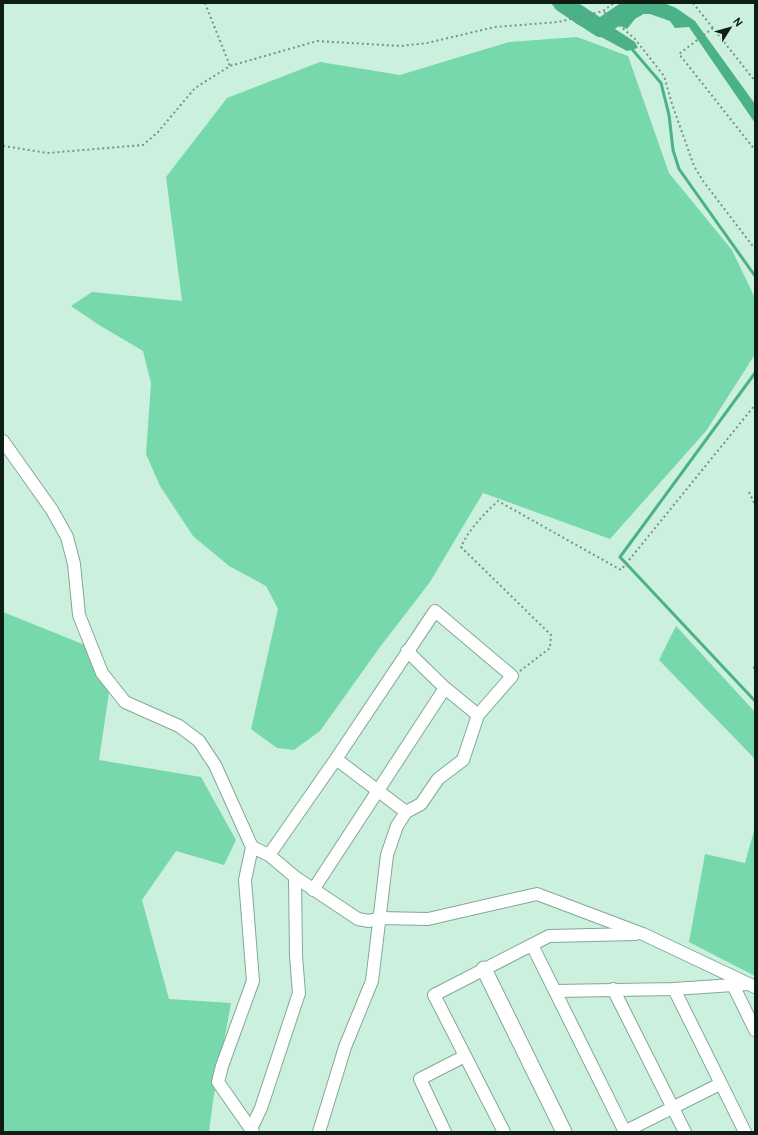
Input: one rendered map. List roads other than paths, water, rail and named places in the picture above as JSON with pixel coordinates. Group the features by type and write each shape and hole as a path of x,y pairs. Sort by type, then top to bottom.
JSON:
{"street":[{"path":"3,441 52,510 67,537 74,564 78,615 102,673 125,702 180,726 199,741 215,765 252,847 245,880 253,981 222,1066 218,1082 252,1131"},
{"path":"269,855 336,759 435,611 512,676 478,715 463,760 438,779 421,804 406,812 396,826 387,855 372,981 345,1047 319,1132"},
{"path":"407,651 444,688 478,715"},
{"path":"313,890 444,688"},
{"path":"336,759 406,812"},
{"path":"252,847 269,855 313,890 358,919 368,921 380,918 428,919 537,894 643,934 752,985"},
{"path":"252,1131 299,993 296,956 295,877"},
{"path":"504,1132 434,995 549,936 643,934"},
{"path":"532,945 625,1132 720,1084"},
{"path":"484,970 564,1132"},
{"path":"733,985 755,1030"},
{"path":"555,991 674,989 752,985"},
{"path":"613,989 685,1132"},
{"path":"674,989 744,1132"},
{"path":"445,1132 420,1080 465,1056"}],"waterway":[{"path":"562,3 600,28 625,11 636,8"},
{"path":"631,48 661,83 669,115 673,150 679,169 755,276"},
{"path":"755,373 620,557 755,701"}]}
